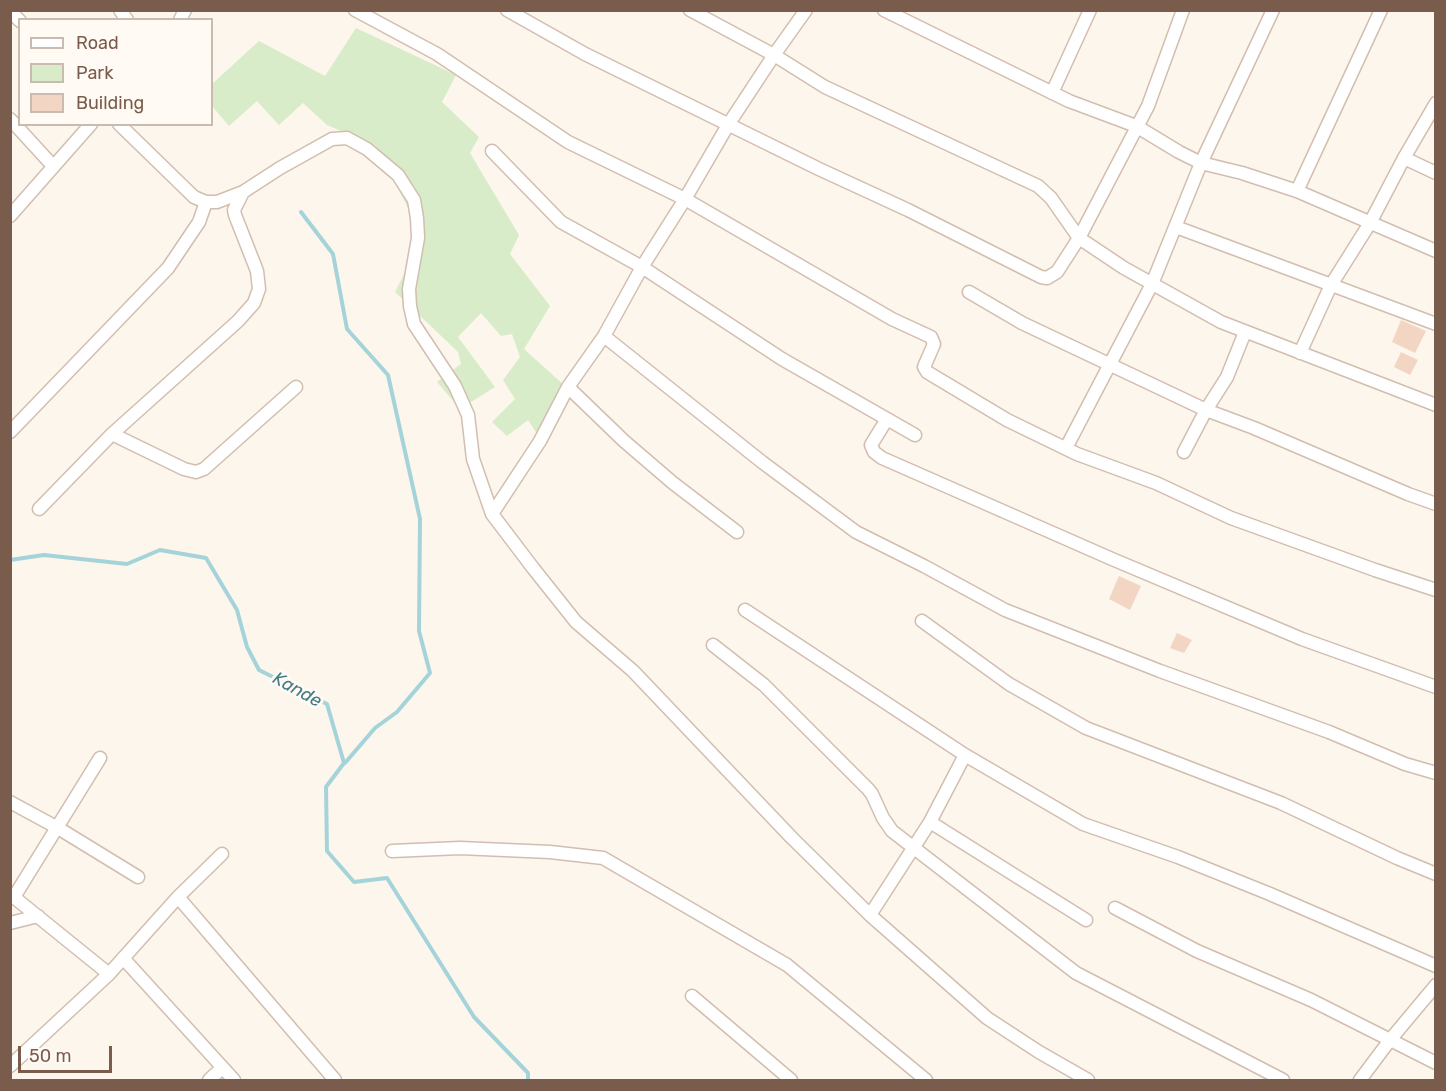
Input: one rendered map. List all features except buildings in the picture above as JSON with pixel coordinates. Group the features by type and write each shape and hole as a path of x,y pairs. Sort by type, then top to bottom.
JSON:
{"street":[{"path":"355,10 437,54 568,142 685,199 892,319 931,337 934,344 924,367 930,375 1006,420 1099,462 1156,483 1231,518 1436,590"},
{"path":"507,10 585,54 728,125 1047,278 1057,272 1079,238 1148,106 1183,10"},
{"path":"492,514 540,441 568,387 604,336 642,267 728,125 806,10"},
{"path":"884,10 1052,93 1136,126 1201,164 1242,172 1297,191 1436,250"},
{"path":"1052,93 1090,10"},
{"path":"1066,448 1152,284 1201,164 1273,10"},
{"path":"1297,191 1381,10"},
{"path":"698,12 825,87 1038,186 1052,198 1079,238 1124,268 1221,322 1436,405"},
{"path":"1300,353 1331,285 1370,223 1436,103"},
{"path":"10,119 53,166"},
{"path":"10,216 89,126"},
{"path":"121,126 194,197 206,202 217,202 243,192 332,139 347,138 357,143 398,176 414,200 417,218 418,238 409,289 414,324 455,386 468,415 473,459 492,514 576,622 633,671 791,837 870,915 987,1018 1088,1080"},
{"path":"492,151 561,222 642,267 782,360 915,435"},
{"path":"1404,158 1436,173"},
{"path":"39,509 112,434 238,321 254,303 259,289 257,271 234,210 243,192"},
{"path":"10,432 168,268 199,222 206,202"},
{"path":"1176,227 1436,324"},
{"path":"969,292 1022,322 1206,410 1436,504"},
{"path":"1184,452 1227,376 1245,332"},
{"path":"604,336 762,462 856,532 1005,610 1160,671 1329,732 1405,764 1436,773"},
{"path":"112,434 184,470 196,472 204,469 296,387"},
{"path":"568,387 624,441 673,483 737,532"},
{"path":"887,419 871,445 874,452 882,458 1302,639 1436,687"},
{"path":"745,610 965,755 1083,824 1198,865 1436,966"},
{"path":"922,621 1009,684 1086,728 1281,803 1436,874"},
{"path":"713,645 764,685 868,789 887,826 1076,974 1283,1080"},
{"path":"870,915 914,849 965,755"},
{"path":"100,758 58,828 12,895 109,974"},
{"path":"10,802 58,828 138,877"},
{"path":"930,822 1086,920"},
{"path":"392,851 460,848 550,852 603,858 787,965 926,1080"},
{"path":"10,1066 109,974 178,897 222,854"},
{"path":"178,897 334,1080"},
{"path":"1115,908 1197,951 1311,1000 1436,1063"},
{"path":"10,922 38,916"},
{"path":"123,958 234,1080"},
{"path":"1360,1080 1436,985"},
{"path":"692,996 791,1080"},
{"path":"209,1080 222,1068"}],"green space":[{"path":"356,28 456,75 442,102 479,137 470,153 519,235 510,254 550,306 524,349 565,386 539,437 528,420 507,436 492,422 515,399 503,380 520,357 512,334 501,336 481,313 458,337 495,387 460,409 437,382 461,364 458,352 395,292 423,237 376,146 327,125 303,103 279,125 257,101 229,126 213,107 213,83 259,41 325,76"}],"waterway":[{"path":"301,212 333,254 347,329 388,375 420,519 419,631 430,673 397,712 375,728 345,763"},
{"name":"Kande","path":"10,560 44,555 127,564 160,550 206,558 237,610 247,647 259,670 327,704 344,763 326,787 327,851 354,882 387,878 474,1017 528,1073 528,1080"}]}
